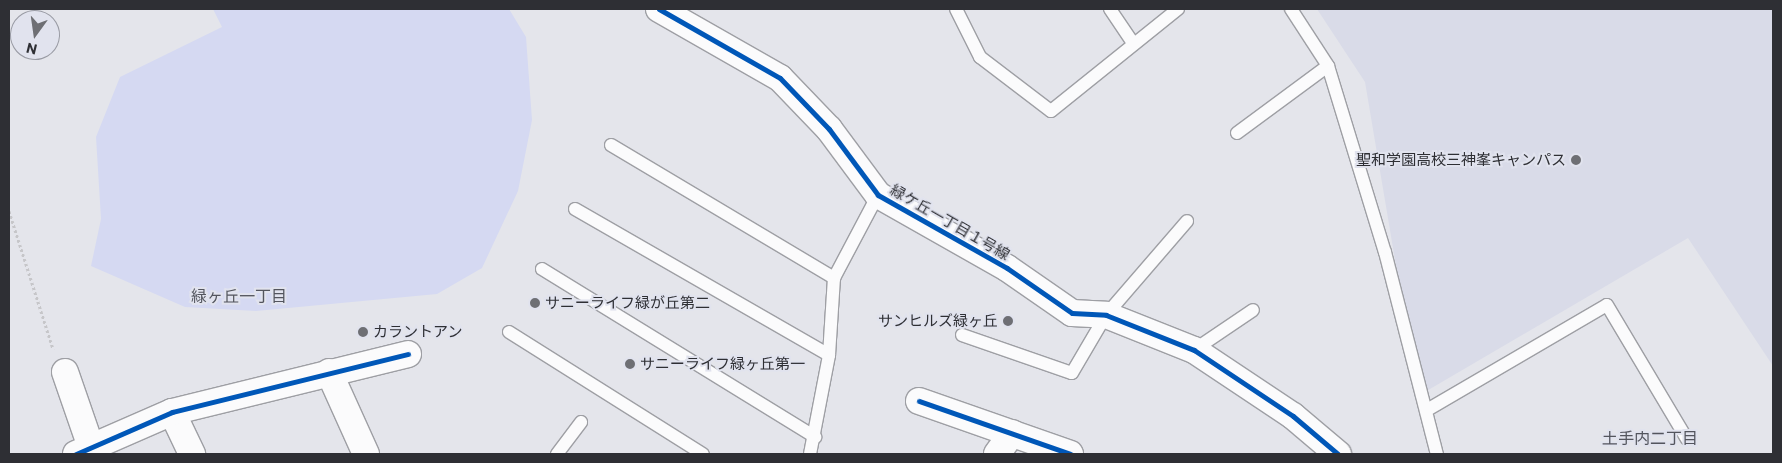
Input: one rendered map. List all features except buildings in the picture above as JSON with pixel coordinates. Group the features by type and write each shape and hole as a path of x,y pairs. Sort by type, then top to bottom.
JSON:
{"street":[{"name":"緑ケ丘一丁目１号線","path":"659,9 780,78 829,129 878,195 1007,268 1072,313 1106,315 1194,350 1293,416 1338,454"},
{"path":"60,365 84,450 172,412 408,354"},
{"path":"329,372 366,454"},
{"path":"918,401 1070,454"},
{"path":"172,412 192,454"},
{"path":"997,454 1012,433"}],"lane":[{"path":"956,9 980,57 1051,111 1132,42 1178,9"},
{"path":"1110,9 1132,42"},
{"path":"1291,9 1328,66 1427,410 1437,454"},
{"path":"1237,133 1328,66"},
{"path":"611,145 834,278"},
{"path":"810,454 815,437 829,355 834,278 878,195"},
{"path":"575,209 829,355"},
{"path":"962,335 1072,373 1106,315 1187,221"},
{"path":"542,269 815,437"},
{"path":"1427,410 1607,305 1687,439"},
{"path":"1194,350 1253,310"},
{"path":"509,332 703,454"},
{"path":"558,454 581,422"}],"path":[{"path":"9,210 60,365"}],"shaded area":[{"path":"213,9 509,9 526,37 532,120 518,191 482,268 437,294 256,311 185,307 91,266 101,219 96,137 120,77 222,27"},
{"name":"聖和学園高校三神峯キャンパス","path":"1317,9 1773,9 1773,366 1688,238 1418,396 1365,82"}],"cycle path":[{"path":"659,9 780,78 829,129 878,195 1007,268 1072,313 1106,315 1194,350 1293,416 1338,454"},
{"path":"76,454 172,412 408,354"},
{"path":"919,401 1070,454"}],"place":[{"name":"聖和学園高校三神峯キャンパス","path":"1576,160"},
{"name":"サニーライフ緑が丘第二","path":"535,303"},
{"name":"サンヒルズ緑ヶ丘","path":"1008,321"},
{"name":"カラントアン","path":"363,332"},
{"name":"サニーライフ緑ヶ丘第一","path":"630,364"}],"district":[{"name":"緑ヶ丘一丁目","path":"239,296"},
{"name":"土手内二丁目","path":"1650,438"}]}
